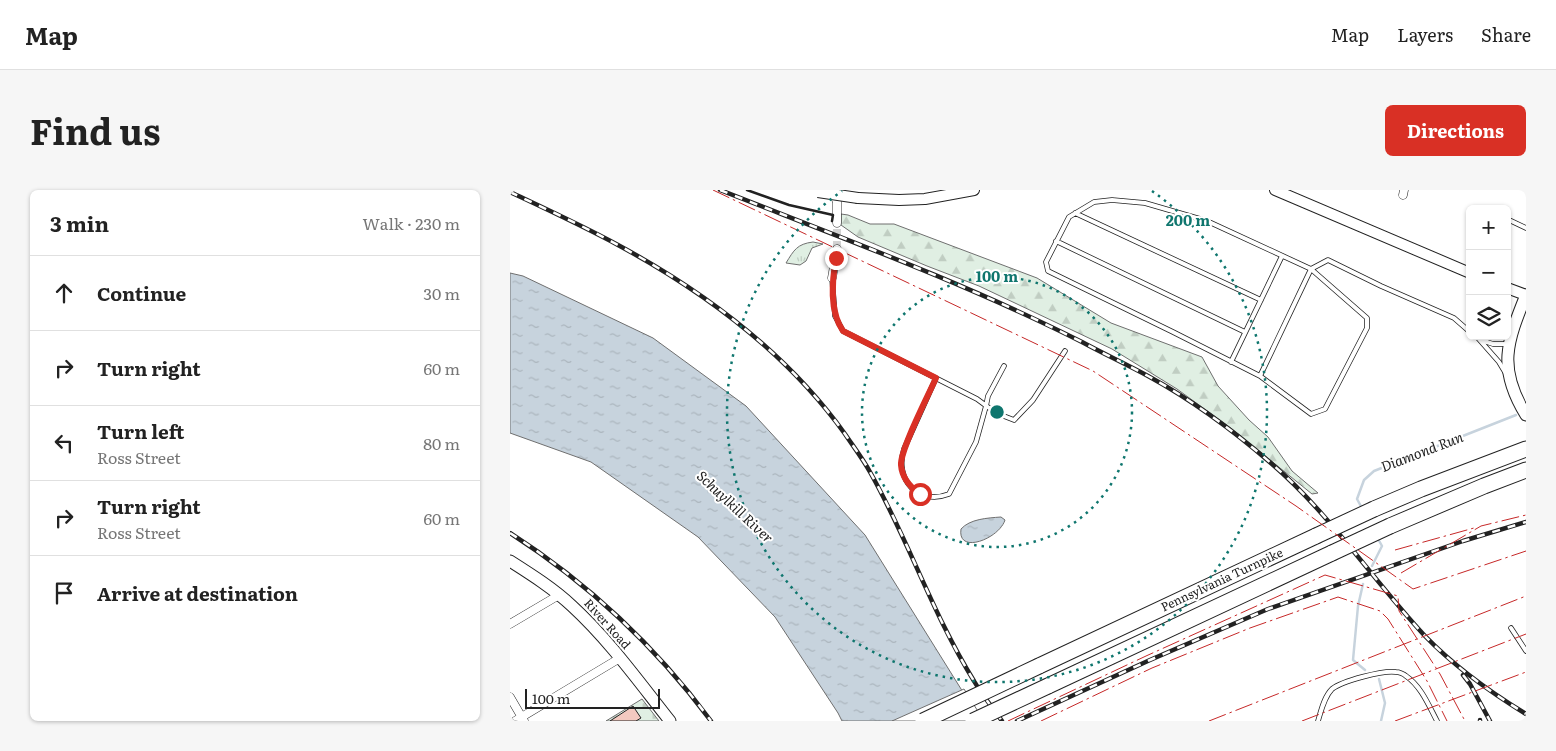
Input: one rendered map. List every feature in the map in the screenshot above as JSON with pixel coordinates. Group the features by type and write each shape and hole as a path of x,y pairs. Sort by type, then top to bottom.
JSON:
{"highway":[{"name":"Pennsylvania Turnpike","path":"922,721 1374,509 1421,488 1523,450"},
{"name":"Pennsylvania Turnpike","path":"973,721 1390,526 1526,470"}],"main road":[{"path":"1526,295 1508,344 1510,380 1526,415"},
{"name":"River Road","path":"510,561 559,595 583,616 620,658 670,721"}],"street":[{"path":"833,190 836,202 837,223"},
{"path":"814,191 858,198 899,200 925,199 974,190"},
{"path":"1275,190 1466,271"},
{"path":"832,278 837,249"},
{"path":"1511,289 1526,295"},
{"path":"510,624 559,595"},
{"path":"510,697 520,720 620,658"}],"lane":[{"path":"1112,200 1145,203 1207,221 1310,269 1367,318 1368,328 1325,409 1311,414 1260,376 1048,271 1046,262 1056,241 1069,217 1094,202 1112,200"},
{"path":"1076,213 1261,300"},
{"path":"1511,220 1526,228"},
{"path":"1056,241 1245,332"},
{"path":"1231,362 1282,256"},
{"path":"1260,376 1310,269 1328,260 1454,318 1466,328"},
{"path":"832,278 835,316 843,331 977,399 996,413 1014,420 1033,400 1065,350"},
{"path":"1479,340 1499,362 1510,380"},
{"path":"1481,340 1508,344"},
{"path":"936,378 901,458 902,474 907,482 920,494 939,498 949,494 976,442 988,396 1004,366"},
{"path":"1511,628 1526,651"},
{"path":"1318,721 1324,703 1332,689 1361,677 1385,672 1397,672 1407,676 1416,685 1437,721"}],"green space":[{"path":"841,214 870,224 894,224 1037,278 1111,323 1202,357 1218,386 1249,420 1268,437 1292,471 1318,493 1312,494 1232,429 1177,389 1112,349 979,286 858,237 841,225"},
{"path":"813,242 823,244 812,248 806,261 800,265 786,263 796,248"},
{"path":"642,699 659,721 606,721"}],"water":[{"name":"Schuylkill River","path":"510,273 523,276 653,338 746,406 865,535 981,721 842,721 775,617 698,537 591,462 510,433"},
{"path":"1001,517 1005,520 1001,527 987,538 972,543 965,541 961,537 961,529 969,523"}],"pier":[{"path":"964,689 984,721 892,721"}],"building":[{"path":"633,706 641,718 636,721 610,721"}],"waterway":[{"name":"Diamond Run","path":"1363,510 1357,499 1364,480 1374,471 1516,415"},
{"name":"Diamond Run","path":"1372,566 1382,546 1377,537"},
{"name":"Diamond Run","path":"1363,584 1358,606 1353,660 1365,670"},
{"name":"Diamond Run","path":"1379,679 1385,703 1381,721"}],"tunnel":[{"path":"837,223 837,249"}],"railway":[{"path":"720,190 903,262 1038,320 1181,395 1243,440 1293,483 1332,526 1406,615 1436,647 1473,678 1526,714"},
{"path":"510,192 605,238 682,283 742,327 771,351 797,377 845,434 867,467 897,524 959,656 980,691 1002,721"},
{"path":"1017,721 1150,660 1268,609 1463,541 1526,522"},
{"path":"510,533 567,573 619,618 667,667 711,721"},
{"path":"1463,675 1490,721"}],"fence":[{"path":"747,190 789,205 833,215"}],"wall":[{"path":"747,190 789,205 833,215 832,221"}],"power":[{"path":"713,190 1093,371 1296,506 1413,589 1526,551"},
{"path":"1401,573 1481,526 1526,515"},
{"path":"1395,550 1474,528"},
{"path":"1008,721 1325,575 1398,596 1399,611 1440,674 1465,721"},
{"path":"1209,721 1526,596"},
{"path":"1041,721 1152,668 1250,628 1338,597 1380,611 1388,619 1427,681 1447,721"},
{"path":"1302,721 1526,634"},
{"path":"1395,721 1526,672"}],"route":[{"path":"836,258 832,278 834,312 843,331 936,378 901,458 902,474 913,489 920,494"}]}
